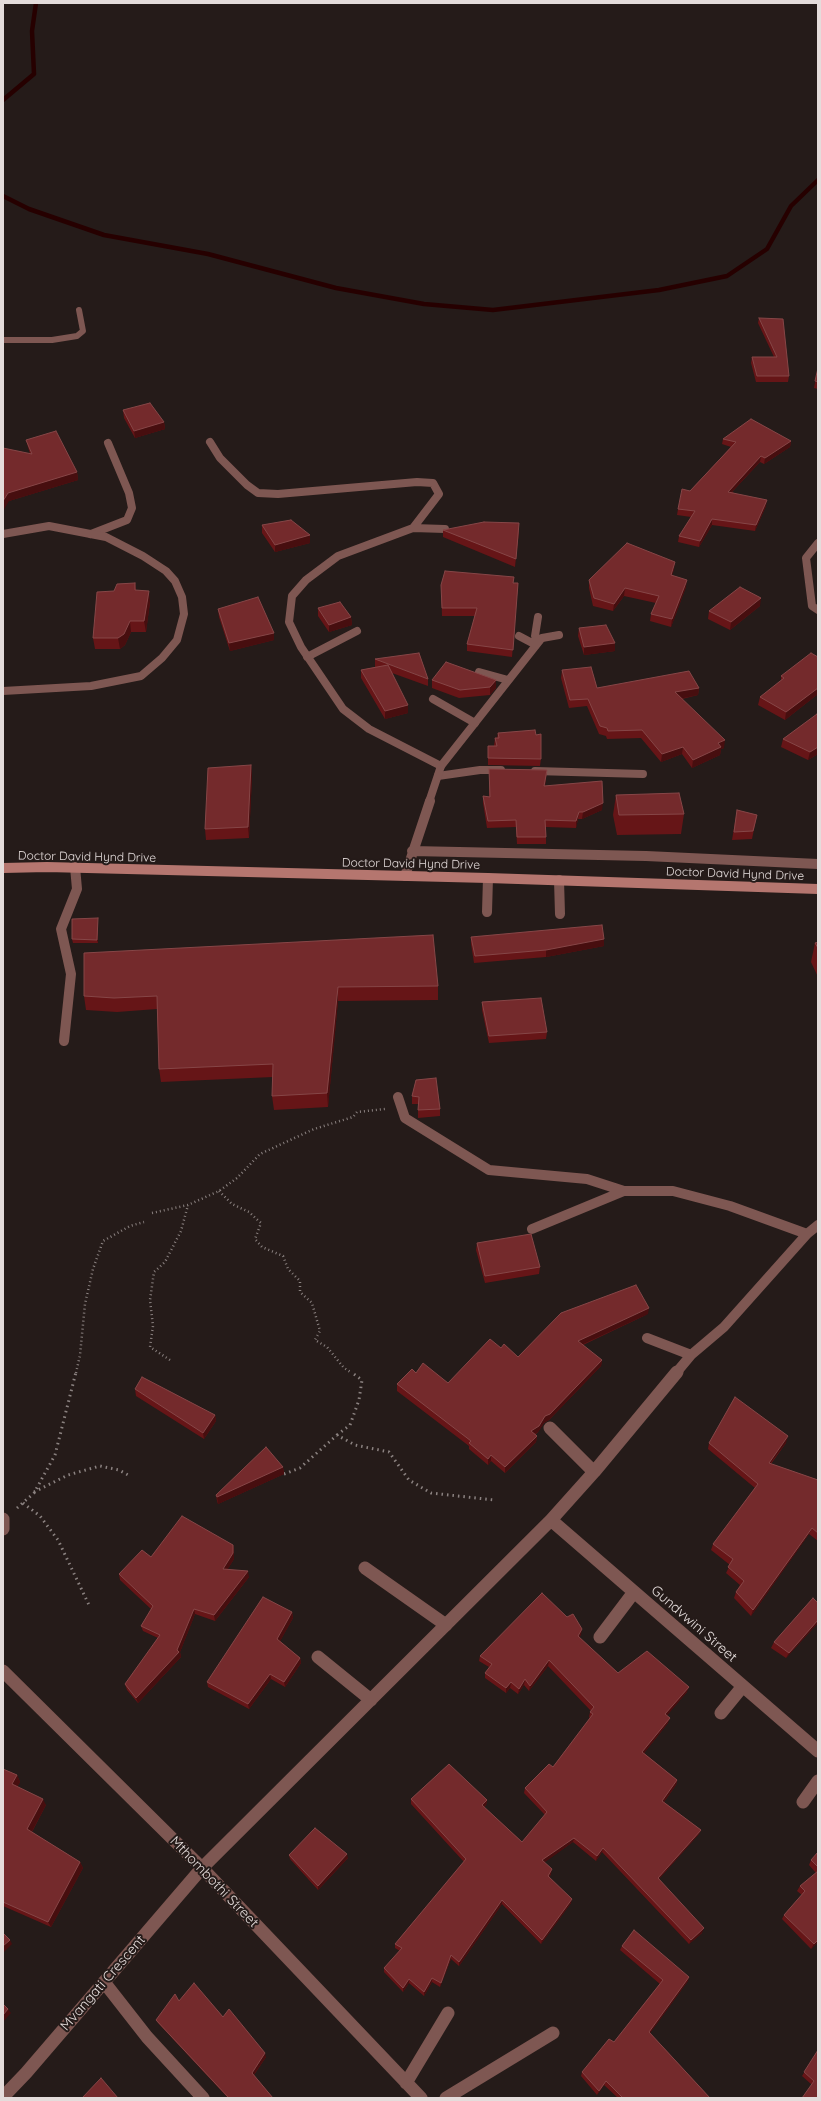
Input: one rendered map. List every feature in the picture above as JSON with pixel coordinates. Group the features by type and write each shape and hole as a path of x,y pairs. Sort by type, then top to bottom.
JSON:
{"main road":[{"name":"Doctor David Hynd Drive","path":"3,868 75,868 488,878 818,889"}],"street":[{"path":"3,340 52,340 77,336 82,331 79,310"},
{"path":"210,442 220,458 247,485 258,492 278,494 417,482 433,483 439,494 413,528"},
{"path":"91,534 127,520 132,508 129,493 108,443"},
{"path":"3,534 49,526 106,537 143,556 166,571 175,581 182,597 184,614 177,640 162,658 141,676 91,686 3,691"},
{"path":"441,766 369,729 343,709 307,657 289,622 292,596 306,580 338,556 413,528 445,529"},
{"path":"818,543 806,558 812,606 818,610"},
{"path":"538,617 535,636 539,641"},
{"path":"307,657 357,631"},
{"path":"519,636 539,641 559,635"},
{"path":"405,876 441,766 539,641"},
{"path":"479,672 508,680"},
{"path":"433,699 475,723"},
{"path":"438,776 480,770 508,770"},
{"path":"522,770 643,774"},
{"path":"412,851 646,856 818,864"},
{"path":"64,1041 71,974 61,928 76,889 75,868"},
{"path":"487,912 488,878"},
{"path":"558,880 560,914"},
{"path":"400,1102 405,1118 489,1170 587,1179 624,1191 673,1191 730,1206 807,1234"},
{"path":"532,1228 624,1191"},
{"name":"Mvangati Crescent","path":"3,2097 202,1868 551,1520 594,1472 691,1355 724,1327 807,1234 818,1225"},
{"path":"647,1338 691,1355"},
{"path":"550,1428 594,1472"},
{"name":"Gundvwini Street","path":"551,1520 818,1751"},
{"path":"365,1568 446,1625"},
{"path":"600,1637 634,1592"},
{"path":"318,1657 371,1700"},
{"name":"Mthombothi Street","path":"3,1671 202,1868 421,2098"},
{"path":"721,1713 743,1686"},
{"path":"803,1802 818,1781"},
{"path":"104,1982 146,2037 203,2098"},
{"path":"406,2083 448,2013"},
{"path":"446,2098 553,2033"}],"path":[{"path":"152,1213 188,1206 219,1191 237,1178 260,1154 314,1129 353,1117 358,1112 400,1102"},
{"path":"219,1191 232,1204 250,1212 261,1223 255,1239 262,1247 283,1256 288,1269 300,1281 300,1292 312,1303 320,1331 315,1340 328,1347 344,1368 362,1380 359,1400 350,1425 300,1468 284,1474"},
{"path":"170,1360 150,1348 152,1326 150,1300 154,1272 165,1262 181,1231 188,1206"},
{"path":"34,1493 55,1455 69,1406 80,1355 85,1304 93,1269 103,1241 130,1226 144,1222"},
{"path":"337,1435 355,1446 390,1452 410,1480 431,1492 494,1500"},
{"path":"3,1523 34,1493 68,1475 100,1466 119,1470 130,1476"},
{"path":"23,1503 40,1516 58,1540 89,1605"}],"building":[{"path":"759,318 783,319 789,376 757,376 752,357 777,357"},
{"path":"818,368 818,382 815,381"},
{"path":"150,403 164,422 134,431 123,410"},
{"path":"751,419 791,441 765,458 761,456 728,492 767,500 756,525 712,519 700,541 679,536 695,511 678,509 682,489 690,491 736,442 723,439"},
{"path":"56,431 77,472 8,493 3,501 3,448 32,454 26,440"},
{"path":"291,520 310,535 275,545 262,525"},
{"path":"484,522 519,523 516,559 443,530"},
{"path":"627,543 675,562 671,575 687,580 672,619 651,614 659,596 625,588 614,604 594,598 589,580"},
{"path":"445,571 514,577 513,583 518,583 513,650 467,644 477,608 442,608 441,585"},
{"path":"135,583 135,590 149,591 144,621 130,621 124,634 118,638 93,638 97,592 114,591 117,584"},
{"path":"740,587 761,598 731,622 709,611"},
{"path":"258,597 274,633 229,643 218,609"},
{"path":"340,602 351,617 329,625 318,608"},
{"path":"606,625 615,643 584,647 579,628"},
{"path":"419,653 428,679 375,659"},
{"path":"811,653 818,657 818,688 786,712 760,697 784,678 781,676"},
{"path":"446,662 496,680 490,687 460,690 432,680"},
{"path":"388,665 408,705 385,711 361,670"},
{"path":"591,667 597,688 689,671 699,688 675,692 725,740 718,743 721,747 693,760 683,747 662,754 642,730 608,731 607,728 600,726 588,699 570,700 562,670"},
{"path":"817,714 818,747 810,752 783,739"},
{"path":"535,730 536,735 541,734 541,759 488,758 488,746 497,746 495,738 499,738 498,733"},
{"path":"251,765 248,827 205,829 208,768"},
{"path":"489,769 547,770 544,786 602,781 603,803 583,812 579,812 576,821 545,820 546,837 517,837 516,820 488,821 483,796 490,797"},
{"path":"679,793 684,814 619,815 616,795"},
{"path":"737,810 757,815 753,831 734,832"},
{"path":"98,918 97,940 72,939 72,919"},
{"path":"602,925 604,939 546,950 475,956 471,937"},
{"path":"433,935 438,986 338,987 327,1093 272,1096 273,1064 159,1069 157,996 114,998 84,996 84,953"},
{"path":"541,998 547,1032 489,1036 482,1002"},
{"path":"436,1078 440,1109 418,1110 419,1097 412,1096 416,1080"},
{"path":"531,1234 540,1267 485,1276 477,1243"},
{"path":"636,1285 649,1308 578,1341 602,1360 550,1414 545,1416 539,1426 531,1431 537,1436 505,1467 491,1455 488,1459 469,1443 471,1441 397,1384 412,1369 416,1373 423,1363 448,1383 490,1339 501,1348 504,1344 518,1357 561,1313"},
{"path":"142,1377 215,1415 203,1433 135,1389"},
{"path":"735,1397 788,1436 769,1463 818,1480 818,1533 812,1528 753,1610 736,1592 744,1581 728,1567 733,1559 713,1544 758,1484 709,1443"},
{"path":"266,1447 283,1467 217,1497 216,1495"},
{"path":"182,1516 233,1545 233,1553 223,1569 248,1571 214,1615 194,1609 177,1650 179,1652 136,1698 125,1684 160,1635 141,1626 153,1606 119,1574 142,1550 151,1557"},
{"path":"542,1593 567,1617 573,1614 582,1629 578,1636 618,1673 647,1651 689,1687 665,1714 670,1718 642,1752 677,1780 662,1801 701,1830 658,1878 704,1928 691,1940 603,1848 597,1856 574,1838 542,1860 552,1869 548,1876 572,1899 542,1940 502,1900 459,1962 451,1955 441,1983 432,1978 424,1992 409,1979 403,1988 384,1968 402,1948 395,1944 466,1859 411,1799 449,1764 487,1800 482,1805 522,1842 547,1812 525,1788 549,1764 553,1767 593,1714 590,1712 594,1707 549,1660 530,1686 525,1679 519,1689 511,1682 506,1688 485,1673 492,1664 480,1656"},
{"path":"263,1597 292,1612 277,1639 300,1658 284,1682 270,1674 248,1704 207,1682"},
{"path":"813,1598 818,1603 818,1620 789,1653 774,1642"},
{"path":"3,1769 17,1775 12,1784 43,1799 27,1829 80,1862 48,1922 3,1902"},
{"path":"315,1828 347,1854 318,1886 289,1855"},
{"path":"818,1852 818,1867 811,1860"},
{"path":"818,1871 818,1940 814,1944 784,1915 805,1891 800,1886"},
{"path":"634,1930 689,1977 649,2032 710,2098 623,2098 606,2081 599,2091 582,2072 609,2039 614,2042 663,1980 622,1946"},
{"path":"3,1933 10,1940 3,1946"},
{"path":"194,1983 223,2017 229,2009 265,2053 252,2073 273,2098 229,2098 156,2020 175,1994 179,2001"},
{"path":"3,2004 8,2009 3,2015"},
{"path":"818,2050 818,2098 802,2098 814,2081 804,2072"},
{"path":"101,2078 118,2098 82,2098"}],"waterway":[{"path":"3,100 34,74 32,31 36,3"},
{"path":"3,196 29,209 104,235 208,254 336,288 424,304 493,310 659,290 727,276 767,249 791,206 818,180"}]}
